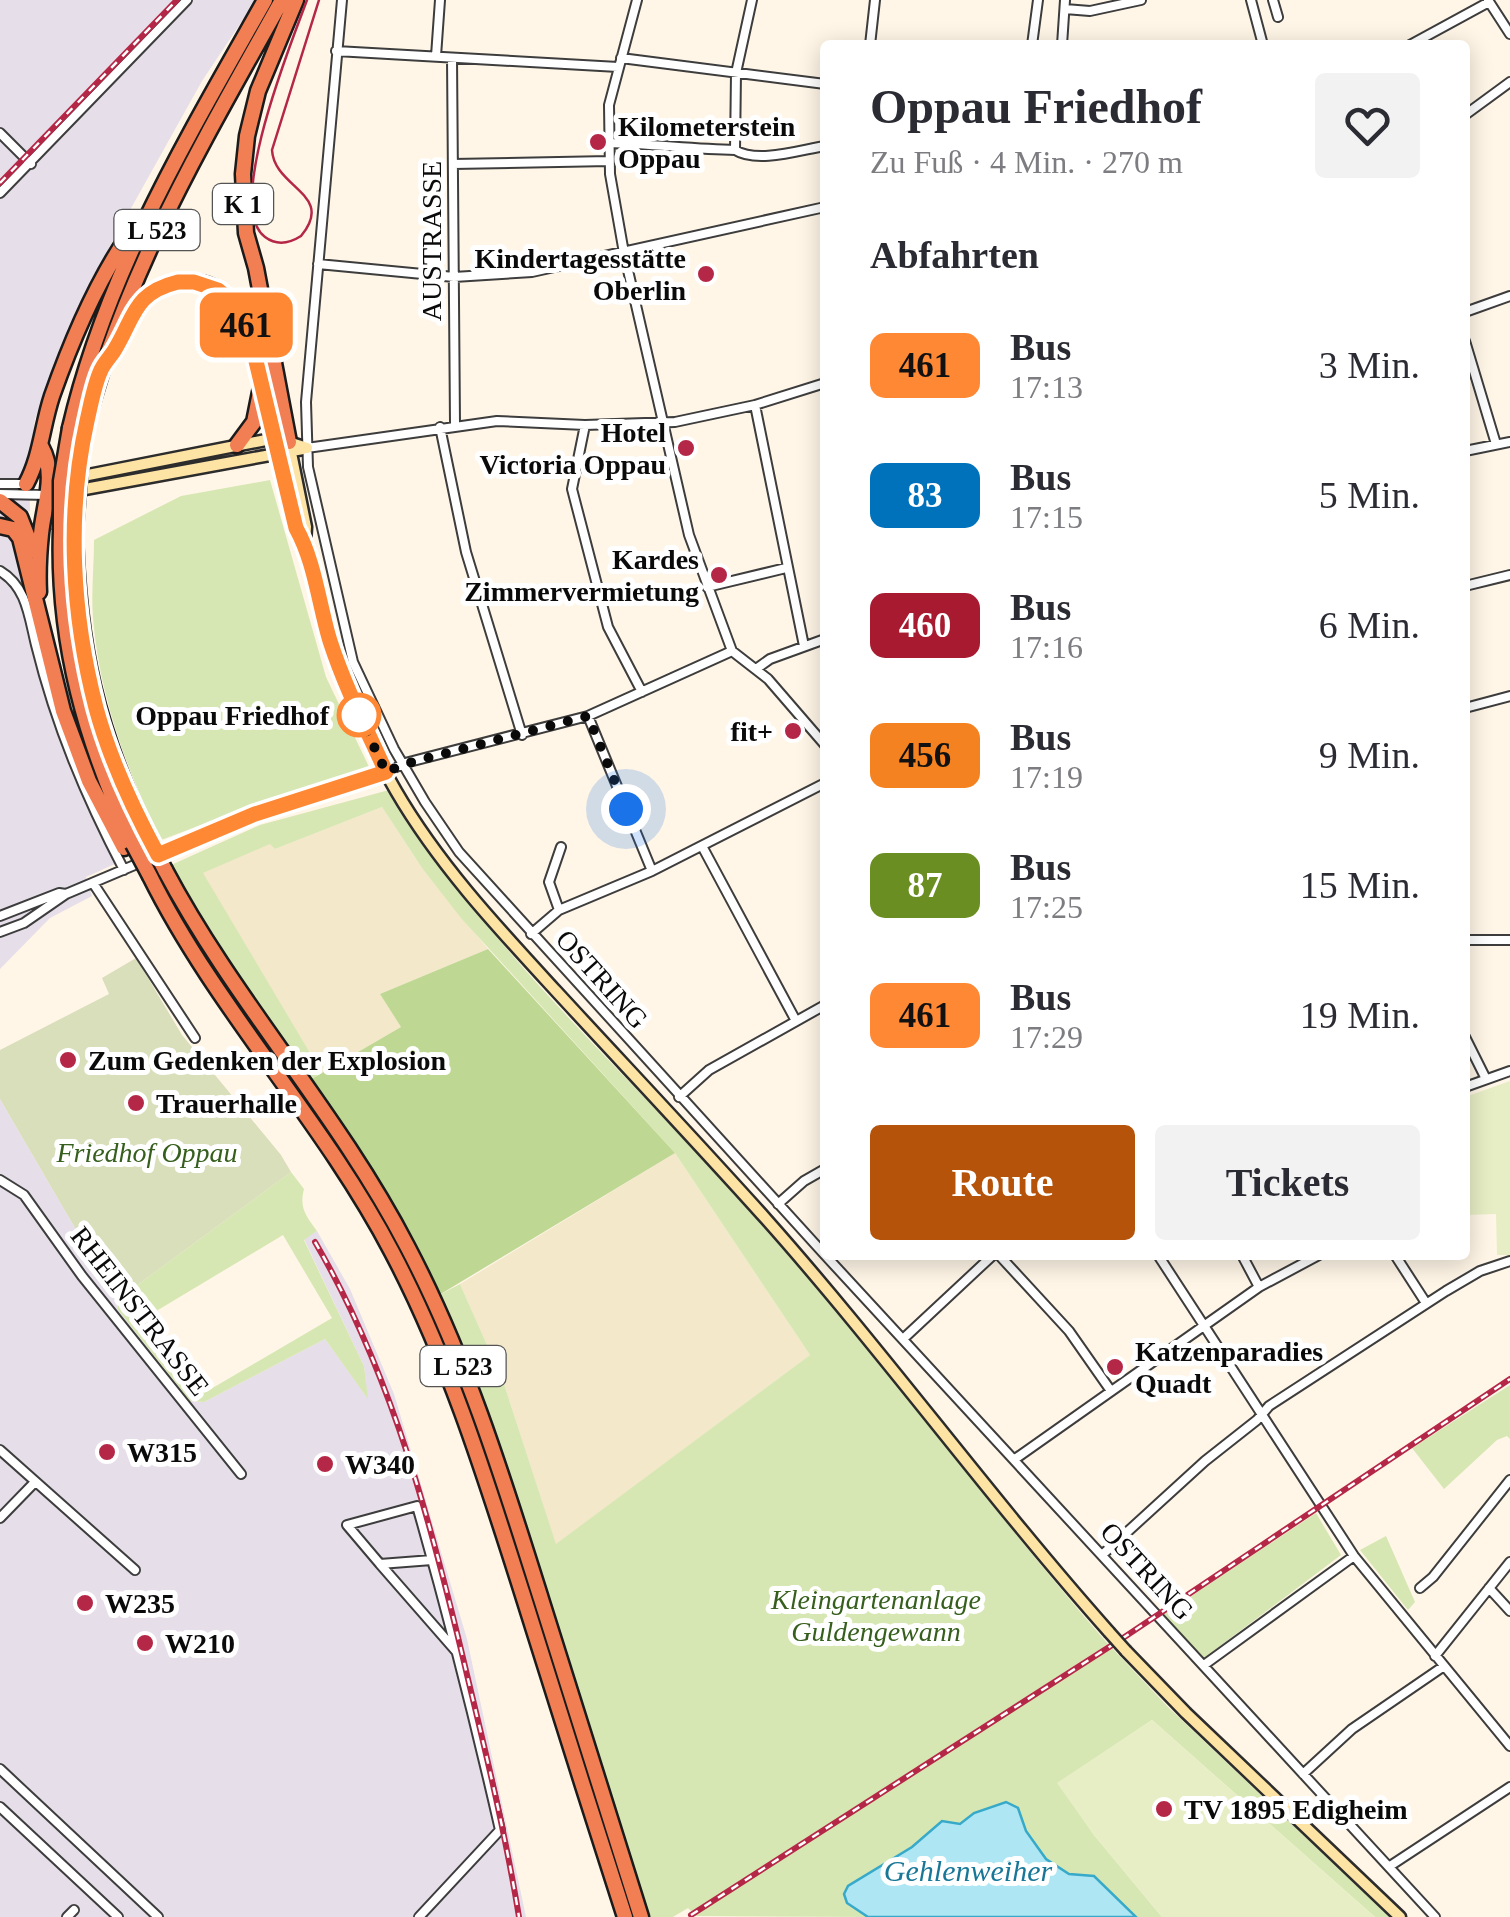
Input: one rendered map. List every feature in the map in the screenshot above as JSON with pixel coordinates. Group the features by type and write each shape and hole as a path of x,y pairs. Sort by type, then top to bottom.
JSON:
{"highway":[{"name":"L 523","path":"265,0 140,226 84,368 61,481 93,695 121,781 166,870 220,962 367,1177 437,1306 466,1372 508,1490 641,1917"},
{"name":"L 523","path":"282,0 148,247 102,368 82,442 61,596 73,680 128,846 354,1186 423,1313 491,1494 624,1917"},
{"name":"K 1","path":"284,445 256,268 246,233 243,190 247,136 258,91 296,0"},
{"path":"26,484 42,446 52,397 73,344 126,237 140,226"},
{"path":"102,368 127,321 148,295 162,286 194,282 218,290 241,315 249,332 284,445"},
{"path":"237,445 254,422 263,387"},
{"path":"40,622 38,565 49,489 47,457 42,446"},
{"path":"0,498 26,528 38,565"},
{"path":"0,526 13,529 20,538 64,711 89,781 128,846"}],"street":[{"path":"0,193 187,0"},
{"name":"OSTRING","path":"342,0 306,402 307,448 328,562 353,662 394,749 459,852 820,1250"},
{"path":"436,56 440,0"},
{"path":"638,0 609,105 609,162 624,253 689,535 732,651 756,669 820,739"},
{"path":"735,150 736,73 752,0"},
{"path":"871,40 876,0"},
{"path":"1033,40 1038,0"},
{"path":"1062,40 1065,4 1090,10 1140,0"},
{"path":"1251,0 1262,40"},
{"path":"1273,0 1278,16"},
{"path":"1419,40 1489,1 1510,34"},
{"path":"336,51 619,63 820,83"},
{"name":"AUSTRASSE","path":"452,58 455,424"},
{"path":"1470,112 1510,82"},
{"path":"0,133 31,164"},
{"path":"609,144 672,144 685,149 735,150 740,154 820,147"},
{"path":"453,164 609,162"},
{"path":"318,264 454,276 532,272 820,208"},
{"path":"1470,310 1510,296"},
{"path":"1470,358 1496,444"},
{"path":"0,484 49,489 237,445 307,448 455,424 662,423 755,405 820,385"},
{"path":"755,405 804,646"},
{"path":"585,425 572,489 608,626 642,692"},
{"path":"440,426 466,552 522,735"},
{"path":"1470,450 1510,442"},
{"path":"0,498 284,445"},
{"name":"K 1","path":"284,445 296,528 304,543 339,668 386,772 417,826 475,902 766,1220 884,1356 981,1482 1109,1632 1186,1713 1400,1917"},
{"path":"707,588 786,568"},
{"path":"0,571 11,578 26,602 68,754 124,870"},
{"path":"1470,585 1510,576"},
{"path":"756,669 770,659 820,641"},
{"path":"0,916 59,893 66,894 255,814 405,764 588,716 732,651"},
{"path":"1470,707 1510,696"},
{"path":"588,716 652,871"},
{"path":"531,934 559,910 652,871 820,785"},
{"path":"702,846 796,1020"},
{"path":"559,910 548,882 561,847"},
{"path":"93,883 195,1038"},
{"path":"0,932 24,923 66,894"},
{"path":"1470,940 1510,940"},
{"path":"680,1097 709,1070 820,1010"},
{"path":"1470,1046 1486,1080"},
{"path":"1470,1085 1510,1071"},
{"path":"778,1204 820,1172"},
{"name":"RHEINSTRASSE","path":"0,1180 24,1195 82,1276 241,1474"},
{"name":"OSTRING","path":"830,1260 1435,1917"},
{"path":"902,1338 990,1260"},
{"path":"1001,1260 1069,1332 1111,1391"},
{"path":"1161,1260 1354,1556 1510,1746"},
{"path":"1245,1260 1259,1287"},
{"path":"1015,1459 1259,1287 1310,1260"},
{"path":"1397,1260 1426,1303"},
{"path":"1102,1556 1269,1406 1426,1303 1480,1271 1510,1261"},
{"path":"0,1450 135,1570"},
{"path":"1420,1588 1510,1480"},
{"path":"0,1518 36,1482"},
{"path":"418,1917 500,1830 460,1655 417,1506 347,1525 460,1655"},
{"path":"1204,1665 1354,1556"},
{"path":"380,1564 432,1560"},
{"path":"1435,1656 1510,1562"},
{"path":"1489,1588 1510,1611"},
{"path":"1302,1774 1352,1729 1444,1666"},
{"path":"0,1769 158,1917"},
{"path":"1390,1866 1510,1786"},
{"path":"0,1808 118,1917"}],"shaded area":[{"path":"0,0 256,0 202,81 91,280 35,419 29,468 30,511 11,517 49,706 70,769 117,863 86,877 92,896 50,918 0,969"},
{"path":"382,807 422,868 488,949 380,994 401,1027 322,1073 202,873 271,843 275,849"},
{"path":"0,1099 117,1300 118,1310 190,1401 204,1402 325,1339 367,1397 364,1366 304,1239 317,1231 350,1289 394,1394 467,1639 526,1917 0,1917"},
{"path":"675,1153 810,1355 556,1545 503,1381 460,1284"}],"green space":[{"path":"270,480 326,677 371,771 252,806 161,840 126,760 101,675 92,609 94,540 181,496"},
{"name":"Kleingartenanlage Guldengewann","path":"389,790 476,912 575,1025 781,1244 1108,1644 692,1912 688,1908 673,1917 650,1917 473,1373 439,1295 460,1284 503,1381 556,1544 810,1355 675,1153 461,918 382,807 275,849 270,844 203,873 322,1073 310,1080 199,916 171,865 260,825"},
{"path":"488,949 675,1153 439,1295 395,1212 310,1080 401,1027 380,994"},
{"name":"Friedhof Oppau","path":"136,958 182,1035 291,1172 117,1300 0,1099 0,1050 109,994 102,978"},
{"path":"1510,1081 1510,1255 1497,1255 1496,1214 1470,1215 1470,1095"},
{"path":"291,1172 304,1189 304,1212 317,1231 304,1240 364,1366 368,1399 325,1339 204,1402 190,1401 118,1310 117,1300","holes":["283,1235 332,1318 204,1393 148,1316"]},
{"path":"1510,1385 1510,1439 1507,1436 1497,1440 1444,1489 1412,1448"},
{"path":"1316,1513 1341,1555 1204,1658 1163,1615"},
{"path":"1386,1536 1415,1602 1408,1610 1360,1550"},
{"path":"1112,1648 1169,1708 1390,1917 1375,1917 1152,1720 1058,1783 1094,1835 1162,1917 1136,1917 1094,1876 1069,1874 1046,1859 1026,1831 1018,1808 1012,1805 974,1813 960,1824 942,1821 912,1847 848,1886 847,1903 868,1917 694,1916"},
{"name":"TV 1895 Edigheim","path":"1152,1720 1375,1917 1162,1917 1057,1783"}],"water":[{"name":"Gehlenweiher","path":"1006,1802 1018,1808 1026,1831 1046,1859 1069,1874 1094,1876 1136,1917 868,1917 847,1903 844,1894 848,1886 912,1847 942,1821 960,1824 974,1813"}],"tram line":[{"path":"307,0 265,123 252,193 254,220 265,237 279,242 301,236 312,210 308,200 282,174 272,150 319,0"}],"railway":[{"path":"0,183 177,0"},
{"path":"315,1242 367,1345 425,1510 489,1767 519,1917"},
{"path":"691,1915 1120,1640 1510,1379"}],"bus line":[{"name":"461","path":"194,282 218,290 231,301 249,332 318,603 353,704 386,772 255,814 158,855 121,781 89,679 76,579 75,498 91,404 102,368 127,321 148,295 162,286 194,282"}],"place":[{"name":"Kilometerstein Oppau","path":"598,142"},
{"name":"Kindertagesstätte Oberlin","path":"706,274"},
{"name":"Hotel Victoria Oppau","path":"686,448"},
{"name":"Kardes Zimmervermietung","path":"719,575"},
{"name":"Oppau Friedhof","path":"359,715"},
{"name":"fit+","path":"793,731"},
{"name":"Zum Gedenken der Explosion","path":"68,1060"},
{"name":"Trauerhalle","path":"136,1103"},
{"name":"Katzenparadies Quadt","path":"1115,1367"},
{"name":"W315","path":"107,1452"},
{"name":"W340","path":"325,1464"},
{"name":"W235","path":"85,1603"},
{"name":"W210","path":"145,1643"},
{"name":"TV 1895 Edigheim","path":"1164,1809"}],"route":[{"path":"359,715 386,772 588,716 626,809"}]}
